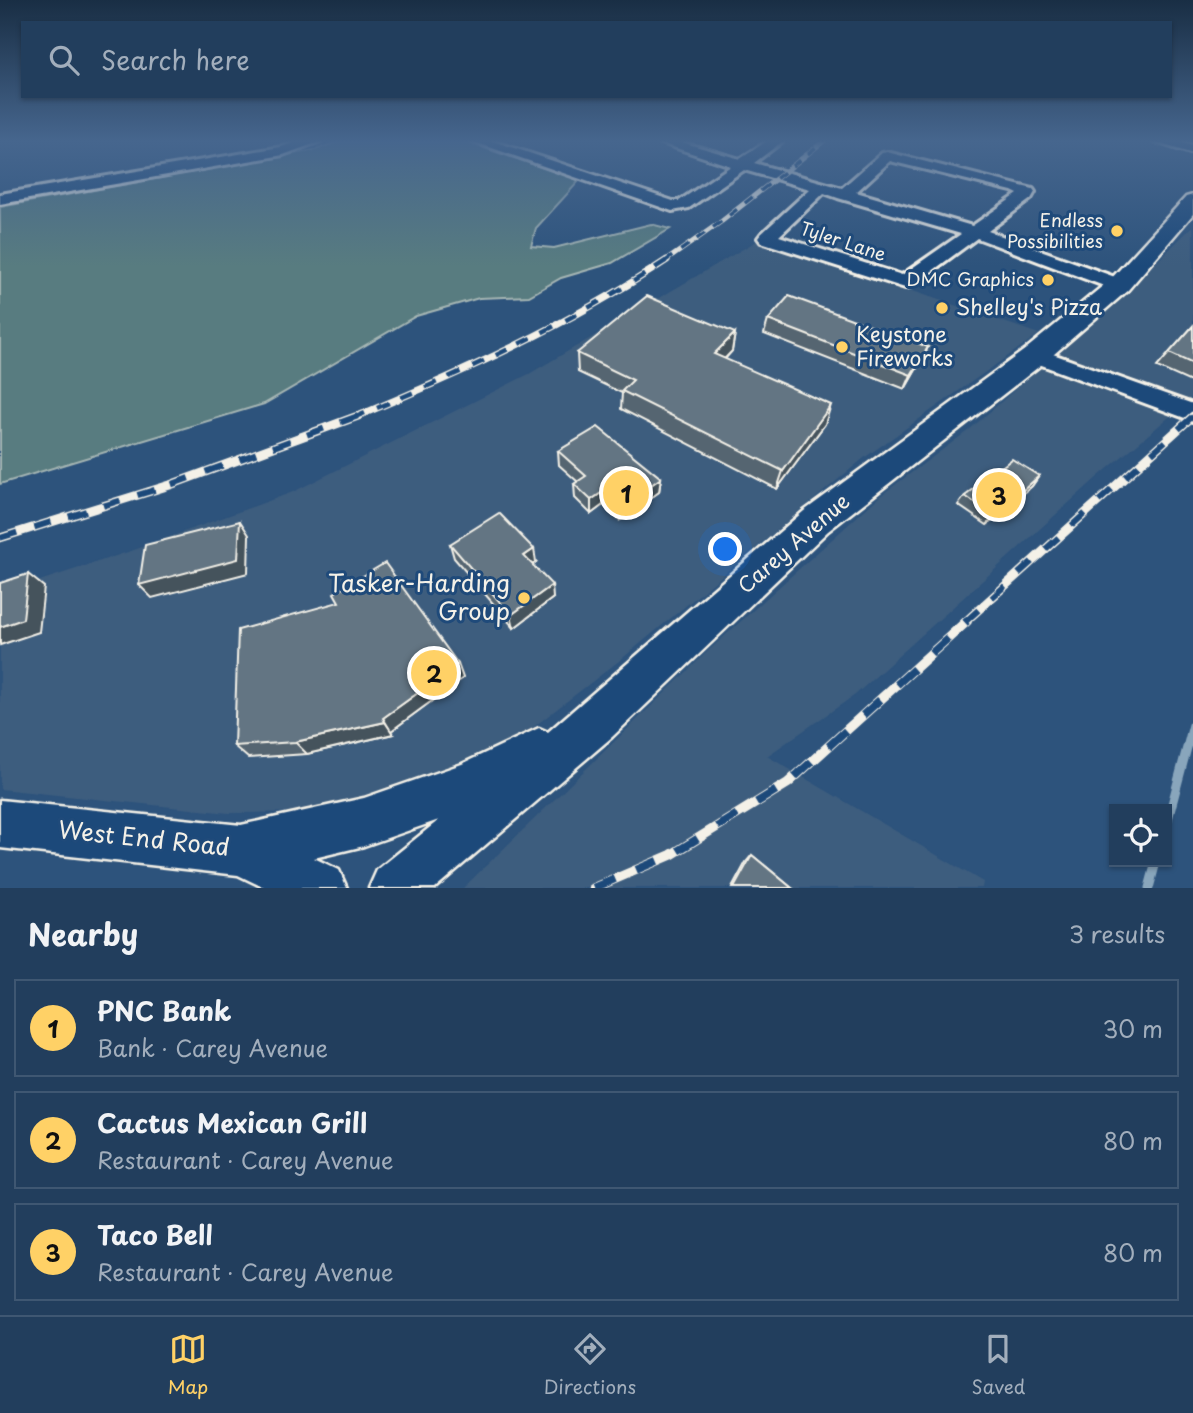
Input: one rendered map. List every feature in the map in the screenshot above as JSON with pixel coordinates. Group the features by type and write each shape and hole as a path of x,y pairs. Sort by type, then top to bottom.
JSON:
{"main road":[{"name":"Carey Avenue","path":"395,888 596,721 816,521 1036,355 1119,285 1193,201"},
{"path":"241,850 365,822 470,785 596,721"},
{"name":"West End Road","path":"0,824 241,850 321,888"}],"street":[{"path":"0,199 98,182"},
{"path":"601,182 671,206 683,205 717,182"},
{"path":"801,182 978,233 1119,285"},
{"name":"Tyler Lane","path":"844,195 858,182"},
{"name":"Tyler Lane","path":"820,188 767,237 905,282 978,233 1026,196 1027,192 1017,187 998,182"},
{"path":"1036,355 1193,413"}],"shaded area":[{"path":"1193,226 1193,397 1100,475 855,695 767,756 983,882 982,888 463,888 709,650 880,496 969,430 1126,292"},
{"path":"760,239 1039,334 864,458 624,657 522,736 483,759 333,812 229,813 0,789 0,594 137,549 293,492 529,374"}],"green space":[{"path":"136,182 578,182 536,228 531,246 554,248 651,224 670,229 612,263 561,278 529,296 479,298 416,316 264,404 0,484 0,207"}],"building":[{"path":"647,296 735,333 714,354 831,405 783,471 622,391 633,380 577,353"},
{"path":"789,296 928,347 911,375 768,320"},
{"path":"1193,326 1193,364 1169,353"},
{"path":"598,427 661,478 621,506 604,491 591,500 574,484 586,476 558,451"},
{"path":"1012,459 1039,476 994,516 965,496"},
{"path":"499,513 534,549 524,556 552,585 511,615 450,544"},
{"path":"240,521 238,559 139,585 145,545"},
{"path":"385,563 458,664 383,718 385,722 295,742 234,746 238,630 339,602 334,593"},
{"path":"28,574 23,619 0,627 0,583"},
{"path":"752,855 792,888 734,888"}],"waterway":[{"path":"1172,804 1193,725"},
{"path":"1149,888 1155,867"}],"railway":[{"path":"665,261 771,182"},
{"path":"356,417 514,347 592,306 665,261"},
{"path":"965,622 1193,416 1191,418"},
{"path":"0,538 170,485 356,417"},
{"path":"594,888 671,855 788,783 967,621"}],"place":[{"name":"Endless Possibilities","path":"1117,231"},
{"name":"DMC Graphics","path":"1048,280"},
{"name":"Shelley's Pizza","path":"942,308"},
{"name":"Keystone Fireworks","path":"842,347"},
{"name":"PNC Bank","path":"626,493"},
{"name":"Taco Bell","path":"999,495"},
{"name":"Tasker-Harding Group","path":"524,598"},
{"name":"Cactus Mexican Grill","path":"434,673"}]}
